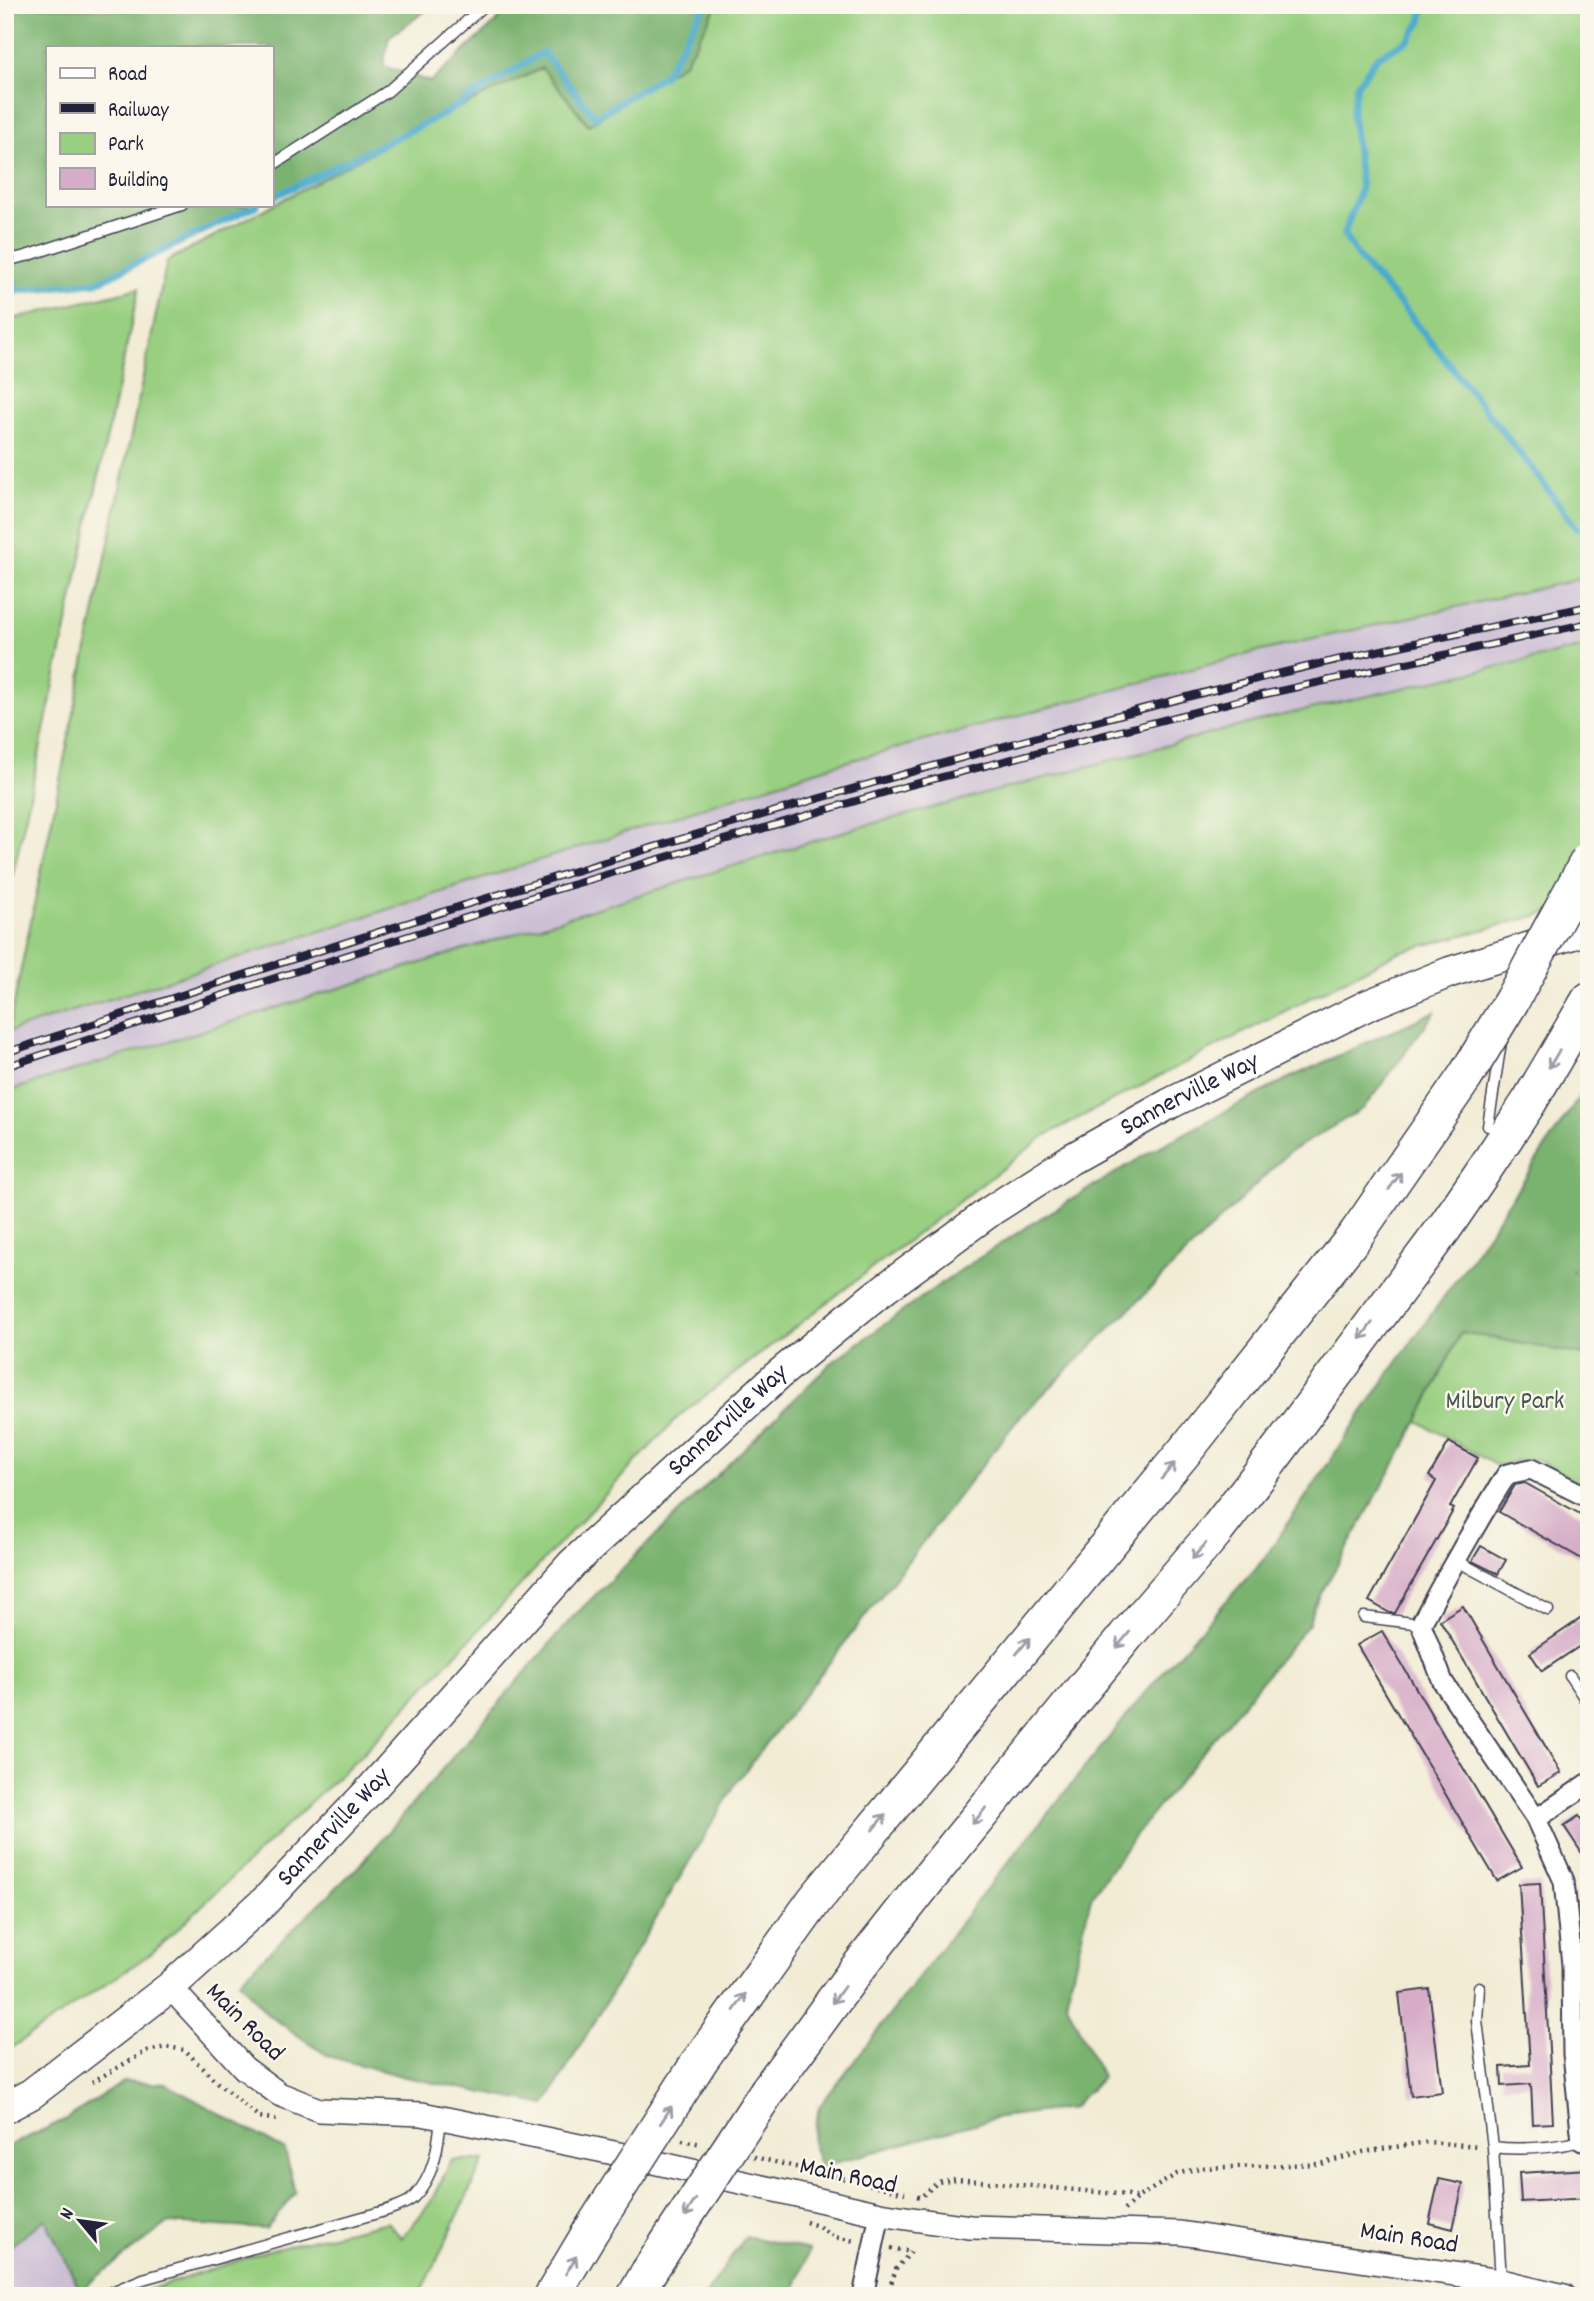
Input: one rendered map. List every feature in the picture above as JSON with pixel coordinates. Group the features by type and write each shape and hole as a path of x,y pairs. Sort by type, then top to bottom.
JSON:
{"highway":[{"path":"552,2296 701,2059 814,1901 1189,1446 1355,1236 1465,1077 1512,1000 1589,859"},
{"path":"641,2284 768,2090 855,1973 1126,1636 1215,1532 1407,1276 1486,1167 1589,1000"}],"main road":[{"name":"Sannerville Way","path":"5,2108 31,2094 170,1987 273,1893 373,1787 572,1564 777,1376 876,1295 992,1210 1071,1159 1169,1104 1368,1005 1450,972 1514,965 1589,929"}],"street":[{"path":"1585,2141 1581,1964 1564,1881 1536,1819 1443,1682 1421,1624 1463,1545 1507,1474 1531,1469 1589,1498"},
{"path":"1536,1819 1589,1783"},
{"name":"Main Road","path":"170,1987 244,2068 279,2094 319,2110 410,2113 442,2118 614,2153 880,2214 970,2227 1180,2233 1501,2281 1564,2296"},
{"path":"863,2296 880,2214"}],"lane":[{"path":"273,165 388,91 485,5"},
{"path":"5,261 179,206"},
{"path":"1488,1126 1514,965"},
{"path":"1457,1560 1548,1610"},
{"path":"1364,1618 1421,1624"},
{"path":"1570,1676 1589,1705"},
{"path":"1479,1987 1477,2021 1493,2147 1501,2281"},
{"path":"102,2296 143,2279 387,2210 411,2200 435,2160 442,2118"},
{"path":"1493,2147 1520,2150 1552,2148 1585,2141"}],"path":[{"path":"88,2084 147,2051 167,2047 185,2050 214,2080 259,2116 286,2122"},
{"path":"1107,2231 1117,2215 1137,2198 1177,2174 1199,2168 1320,2164 1363,2152 1427,2142 1493,2147"},
{"path":"920,2197 938,2182 956,2179 1129,2195 1137,2198"},
{"path":"887,2296 896,2269 911,2252"}],"shaded area":[{"path":"1589,577 1589,646 1266,719 849,830 5,1092 5,1032 834,765 1252,653"},
{"path":"45,2219 80,2290 73,2296 5,2296 5,2250"}],"green space":[{"path":"5,5 125,10 132,5 434,5 389,37 383,66 431,82 514,5 717,5 685,62 589,125 542,68 273,197 273,46 46,46 46,206 255,206 97,282 5,293"},
{"path":"717,5 1589,5 1589,577 1252,653 834,765 8,1032 167,261 444,114 543,68 588,125 685,62"},
{"path":"139,288 5,912 5,321"},
{"path":"1589,646 1589,902 1399,952 1046,1135 679,1416 362,1754 152,1953 5,2052 5,1092 849,830 1266,719"},
{"path":"1436,1011 1364,1108 1288,1153 1019,1418 736,1783 545,2105 405,2077 328,2056 267,2014 239,1981 361,1864 571,1619 830,1364 947,1279 1039,1219 1155,1149 1285,1080"},
{"path":"1589,1082 1589,1256 1572,1271 1589,1279 1589,1356 1461,1332 1407,1442 1313,1608 1309,1623 1135,1835 1091,1898 1066,2002 1102,2077 1072,2108 999,2117 820,2167 812,2141 819,2107 977,1901 1154,1682 1264,1559 1380,1386 1473,1256"},
{"name":"Milbury Park","path":"1461,1332 1589,1356 1589,1489 1536,1459 1497,1466 1418,1421"},
{"path":"125,2081 166,2084 285,2150 295,2193 266,2229 168,2223 80,2290 45,2219 5,2250 5,2148 64,2120"},
{"path":"452,2160 484,2160 420,2296 131,2296 272,2249 387,2222 402,2238 430,2203"},
{"path":"746,2236 809,2250 792,2296 705,2296"}],"building":[{"path":"1449,1442 1478,1458 1450,1507 1454,1509 1395,1613 1390,1613 1369,1601 1436,1481 1429,1476"},
{"path":"1525,1483 1589,1519 1589,1563 1499,1512 1515,1485"},
{"path":"1481,1546 1506,1560 1498,1574 1472,1561"},
{"path":"1463,1606 1561,1773 1538,1786 1440,1620"},
{"path":"1589,1613 1589,1640 1542,1671 1530,1653"},
{"path":"1382,1631 1522,1867 1497,1881 1357,1645"},
{"path":"1579,1816 1589,1831 1589,1864 1564,1826"},
{"path":"1540,1883 1553,2123 1533,2124 1531,2084 1502,2086 1501,2067 1530,2065 1519,1884"},
{"path":"1429,1989 1442,2092 1411,2096 1399,1993"},
{"path":"1589,2169 1589,2198 1521,2202 1519,2173"},
{"path":"1439,2179 1463,2184 1453,2229 1429,2223"}],"waterway":[{"path":"273,197 444,114 543,52 595,117 664,75 705,5"},
{"path":"1424,5 1421,22 1408,40 1377,57 1357,85 1352,112 1361,188 1344,234 1357,256 1408,313 1577,529"},
{"path":"5,265 17,291 97,282 255,206"}],"railway":[{"path":"5,1053 624,856 936,765 1291,670 1589,606"},
{"path":"5,1067 551,891 903,787 1252,697 1589,623"}]}
